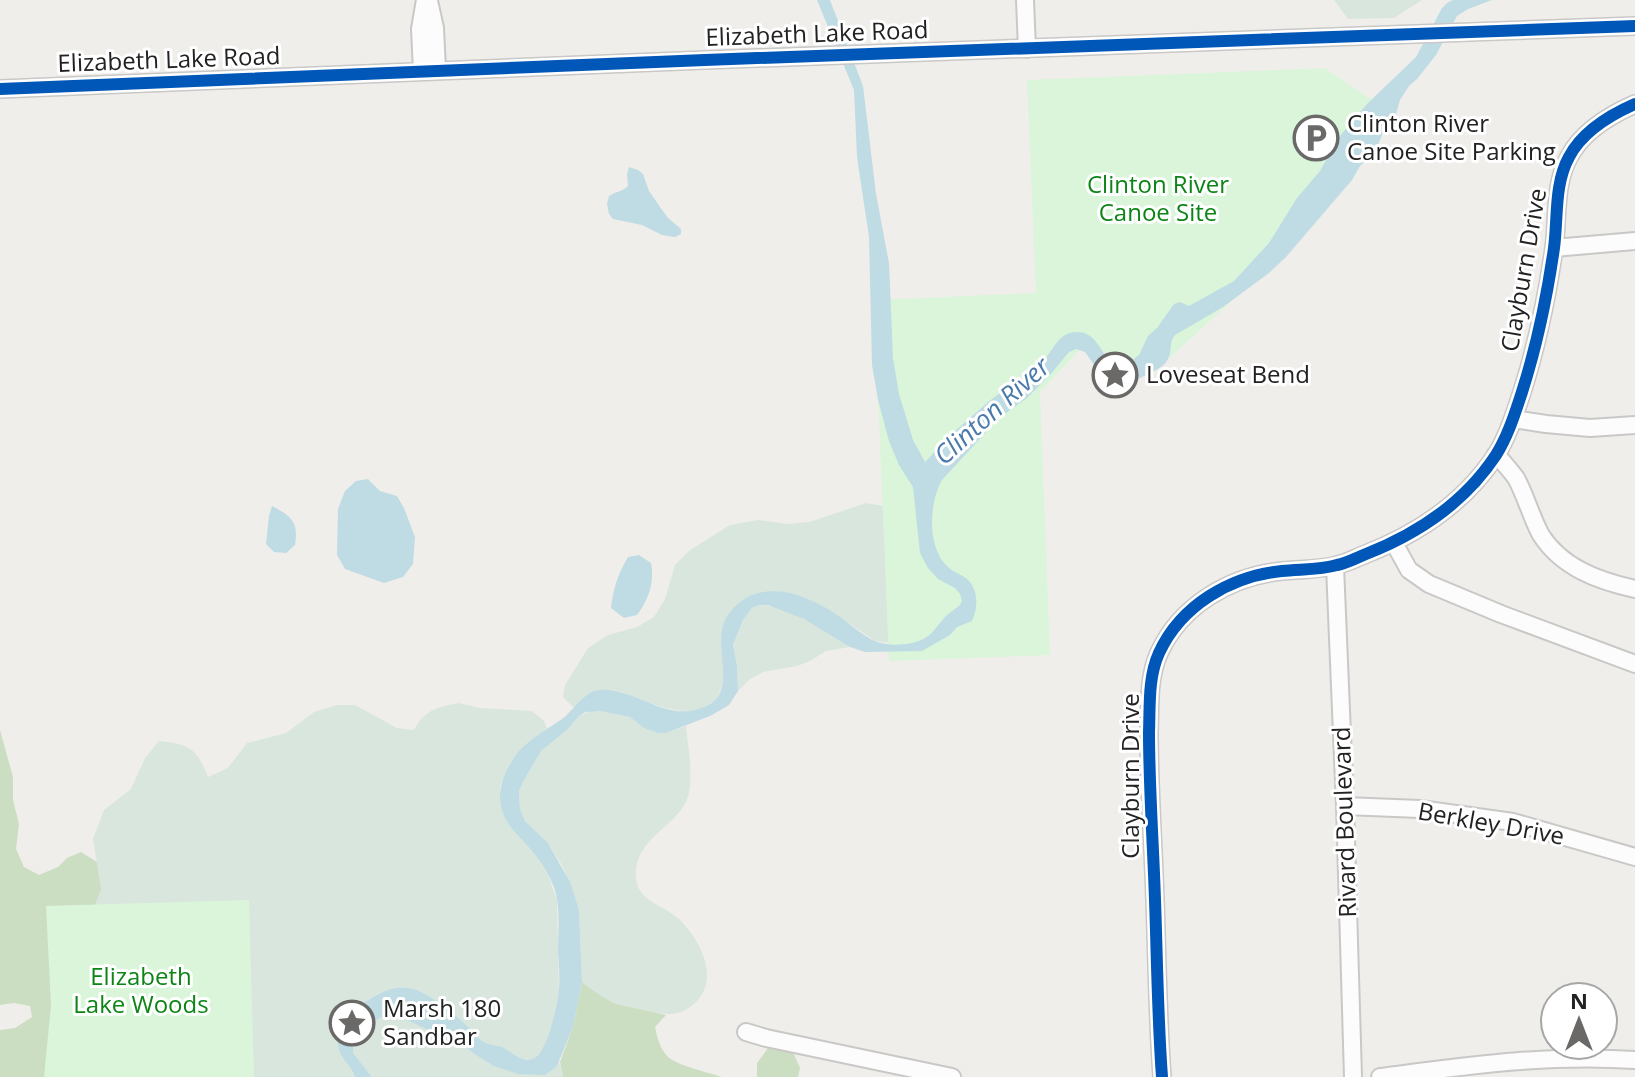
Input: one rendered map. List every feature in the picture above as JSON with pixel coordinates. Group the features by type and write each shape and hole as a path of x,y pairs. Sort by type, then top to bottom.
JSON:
{"street":[{"path":"427,0 435,28 430,71"},
{"path":"1025,0 1027,49"},
{"name":"Elizabeth Lake Road","path":"0,89 1635,26"},
{"name":"Clayburn Drive","path":"1162,1077 1149,741 1150,691 1158,655 1172,629 1193,607 1217,591 1244,579 1277,571 1335,566 1394,543 1443,512 1470,487 1496,454 1513,419 1538,339 1554,248 1562,173 1570,155 1587,134 1617,112 1635,104"},
{"path":"1554,248 1635,241"},
{"path":"1513,419 1590,428 1635,425"},
{"path":"1496,454 1516,478 1542,536 1560,557 1583,572 1635,589"},
{"path":"1394,543 1409,570 1429,584 1635,664"},
{"name":"Rivard Boulevard","path":"1335,566 1353,1077"},
{"name":"Berkley Drive","path":"1345,806 1420,809 1513,822 1635,857"},
{"path":"746,1032 952,1077"},
{"path":"1380,1077 1494,1062 1579,1057 1635,1060"}],"green space":[{"path":"1334,0 1422,0 1394,18 1348,19"},
{"name":"Clinton River Canoe Site","path":"1325,68 1375,102 1303,235 1150,376 1086,343 1040,392 1050,655 889,661 874,300 1036,293 1027,80"},
{"path":"866,503 906,510 901,644 875,641 808,599 786,593 760,593 723,627 722,686 712,704 701,709 674,710 608,690 590,693 574,708 563,697 565,685 588,648 608,635 637,627 654,617 665,599 675,565 690,550 730,525 758,520 787,524 809,522"},
{"path":"759,605 794,614 850,647 826,651 797,666 763,672 738,691 733,645 743,620 752,608"},
{"path":"459,703 480,708 532,711 544,721 547,729 513,759 500,786 500,803 505,817 535,853 548,875 557,900 559,992 543,1050 536,1058 518,1058 497,1045 485,1044 449,1011 407,987 382,992 346,1016 339,1030 342,1056 352,1067 355,1077 67,1077 84,933 101,889 93,839 104,810 131,789 145,758 159,741 191,749 208,777 228,768 247,743 286,733 314,712 337,705 355,705 397,728 414,730 432,710"},
{"path":"592,710 630,717 644,728 658,733 686,726 689,793 677,815 642,852 636,879 642,893 679,919 702,951 707,976 705,987 689,1008 679,1013 658,1013 616,1004 582,982 579,911 574,895 563,867 548,843 525,821 520,809 519,791 541,751 579,716"},
{"path":"0,730 13,777 13,800 19,824 16,849 24,867 39,875 81,852 97,862 102,889 84,933 67,1077 0,1077 0,1030 15,1028 32,1017 30,1006 14,1003 0,1005"},
{"name":"Elizabeth Lake Woods","path":"249,900 254,1077 44,1077 51,1005 46,906"},
{"path":"582,982 614,1003 666,1015 655,1027 661,1047 668,1057 722,1077 563,1077 560,1062 573,1027"},
{"path":"400,1017 446,1031 473,1053 518,1074 557,1066 560,1062 563,1077 372,1077 353,1053 354,1034 367,1022"},
{"path":"768,1048 793,1052 800,1068 798,1077 757,1077 757,1063"}],"water":[{"name":"Clinton River","path":"817,0 830,0 863,86 876,194 889,263 893,358 899,394 913,440 925,462 987,403 1036,368 1065,335 1086,334 1110,361 1124,367 1139,355 1148,336 1174,304 1180,302 1189,306 1234,281 1269,243 1297,198 1320,171 1339,137 1367,104 1416,57 1442,8 1453,0 1492,0 1457,16 1436,55 1400,100 1396,114 1371,156 1286,257 1223,307 1175,335 1164,365 1129,383 1112,385 1102,377 1085,352 1076,349 1069,352 1027,398 999,418 942,480 934,500 933,535 946,565 967,579 974,588 976,605 972,621 957,627 950,635 922,651 865,652 850,647 804,619 768,605 759,605 752,608 743,620 733,645 738,691 729,705 666,733 644,728 630,717 599,711 585,712 541,751 519,791 520,809 525,821 548,843 570,882 579,910 582,982 573,1027 557,1066 545,1075 518,1074 494,1066 446,1031 426,1029 403,1018 393,1017 359,1026 353,1037 353,1053 372,1077 355,1077 338,1046 342,1023 364,1002 396,988 416,990 433,999 485,1043 527,1060 540,1053 551,1026 559,990 558,903 544,868 505,818 500,793 505,773 516,755 566,716 585,696 606,690 685,711 711,704 722,687 721,641 724,623 735,606 758,593 781,592 803,597 834,613 872,640 892,645 913,643 925,638 962,601 955,588 938,579 928,568 920,553 913,487 889,441 878,400 872,365 869,237 857,157 854,90"},
{"path":"629,167 643,174 649,191 668,218 681,229 681,234 675,237 662,235 642,225 613,219 609,214 609,196 628,186"},
{"path":"368,479 380,491 397,496 415,537 413,564 403,577 384,583 345,569 337,555 338,509 345,491 356,481"},
{"path":"272,506 289,517 296,531 295,545 286,553 274,552 266,544"},
{"path":"639,555 651,563 650,590 637,615 624,618 611,608 613,594 628,557"}],"cycle path":[{"path":"0,89 1635,26"},
{"path":"1162,1077 1149,732 1151,682 1159,653 1180,621 1194,607 1226,586 1263,574 1330,567 1385,546 1438,515 1484,472 1508,432 1532,357 1551,266 1564,167 1589,132 1635,104"}],"place":[{"name":"Clinton River Canoe Site Parking","path":"1316,138"},
{"name":"Loveseat Bend","path":"1115,375"},
{"name":"Marsh 180 Sandbar","path":"352,1023"}]}
